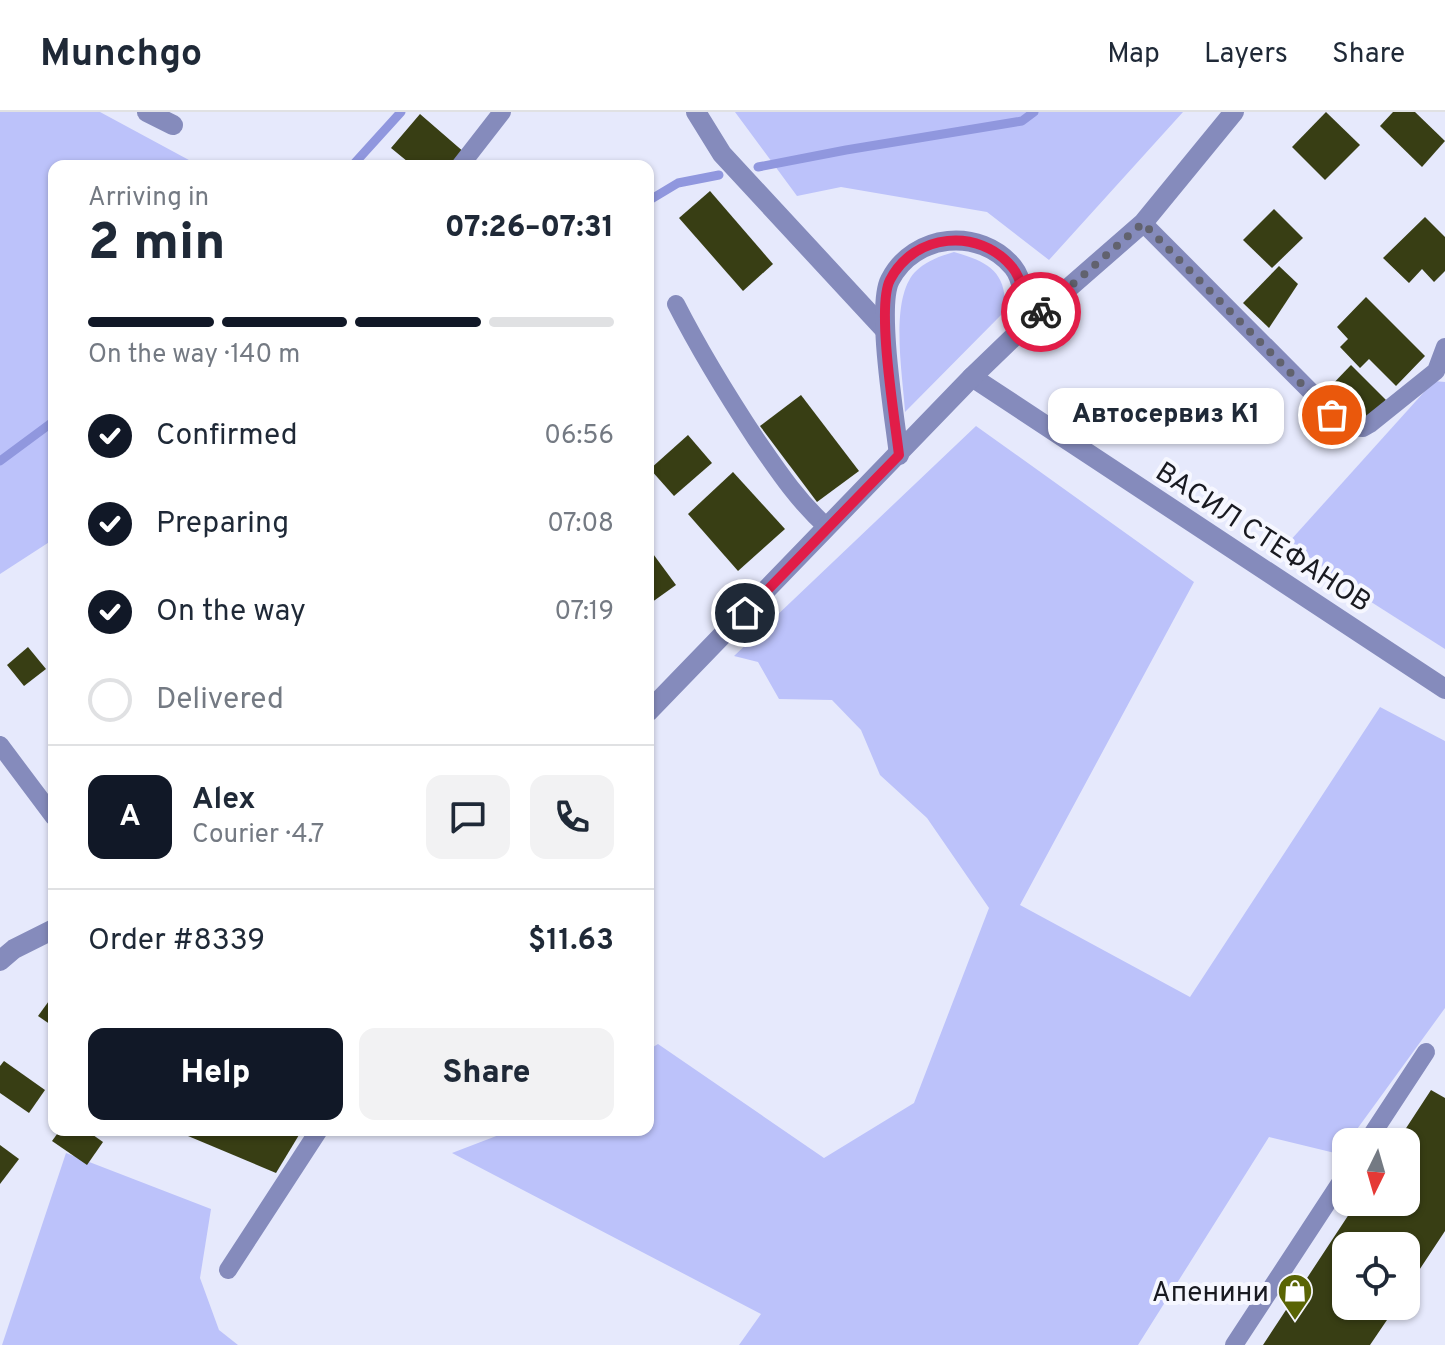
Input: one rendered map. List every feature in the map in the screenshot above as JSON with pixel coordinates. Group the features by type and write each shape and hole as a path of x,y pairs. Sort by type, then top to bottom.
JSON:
{"street":[{"path":"147,112 173,125"},
{"path":"696,112 722,154 884,329"},
{"path":"654,706 972,377 1025,326 1143,223 1234,112"},
{"path":"899,455 884,329 889,281 911,253 936,242 964,239 992,248 1014,269 1024,297 1025,326"},
{"name":"ВАСИЛ СТЕФАНОВ","path":"972,377 1445,689"},
{"path":"0,961 14,949 48,932"}],"lane":[{"path":"465,160 502,112"},
{"path":"1143,223 1346,427 1363,428 1370,424 1425,380 1436,371 1445,347"},
{"path":"676,304 707,364 775,466 804,506 827,527"},
{"path":"0,745 48,809"},
{"path":"1376,1128 1426,1052"},
{"path":"228,1270 315,1136"},
{"path":"1234,1345 1332,1195"}],"shaded area":[{"path":"0,112 100,112 189,160 48,160 48,543 0,574"},
{"path":"735,112 1183,112 1049,260 987,212 841,187 797,196"},
{"path":"954,252 977,260 993,271 1003,287 1005,311 905,412 900,339 902,301 915,272 938,257"},
{"path":"1434,381 1445,382 1445,649 1357,593 1289,542"},
{"path":"976,426 1194,582 1020,905 1190,997 1380,707 1445,741 1445,1008 1358,1128 1332,1128 1332,1152 1269,1137 1138,1345 739,1345 761,1314 452,1153 496,1136 654,1136 654,1046 658,1044 824,1158 914,1103 989,908 927,818 880,775 861,730 832,700 779,699 758,662 734,656"},
{"path":"66,1153 211,1209 200,1278 219,1330 238,1345 2,1345"}],"building":[{"path":"1326,112 1360,145 1325,180 1292,147"},
{"path":"1393,112 1415,112 1445,141 1422,167 1380,126"},
{"path":"420,114 465,153 459,160 406,160 391,148"},
{"path":"710,191 773,264 743,291 679,218"},
{"path":"1274,209 1303,238 1272,268 1243,240"},
{"path":"1425,217 1445,237 1445,271 1434,282 1422,269 1409,283 1383,258"},
{"path":"1279,266 1298,284 1269,328 1243,303"},
{"path":"1366,297 1425,356 1396,386 1369,359 1360,368 1340,347 1348,339 1337,327"},
{"path":"1351,365 1386,400 1361,424 1327,390"},
{"path":"801,395 859,471 817,502 760,426"},
{"path":"688,435 712,463 674,496 654,474 654,465"},
{"path":"733,472 785,529 738,571 688,514"},
{"path":"654,555 676,585 654,601"},
{"path":"28,647 46,669 24,686 7,665"},
{"path":"48,1002 48,1023 38,1016"},
{"path":"4,1061 45,1090 29,1113 0,1093 0,1066"},
{"path":"1431,1090 1445,1098 1445,1231 1420,1269 1420,1232 1337,1232 1348,1216 1420,1216 1420,1128 1406,1128"},
{"path":"56,1136 94,1136 103,1142 87,1165 52,1141"},
{"path":"188,1136 298,1136 276,1173"},
{"path":"0,1145 19,1159 0,1184"},
{"path":"1332,1240 1332,1320 1387,1320 1370,1345 1263,1345"}],"waterway":[{"path":"357,160 401,112"},
{"path":"758,167 1022,121 1034,112"},
{"path":"654,197 678,183 719,175"},
{"path":"0,461 48,425"}],"way so far":[{"path":"1041,312 1143,223 1332,415"}],"place":[{"name":"Автосервиз К1","path":"1332,415"},
{"name":"Апенини","path":"1295,1322"}],"route":[{"path":"745,613 899,455 884,329 889,281 911,253 936,242 964,239 992,248 1014,269 1024,297 1025,326 1041,312"}]}
